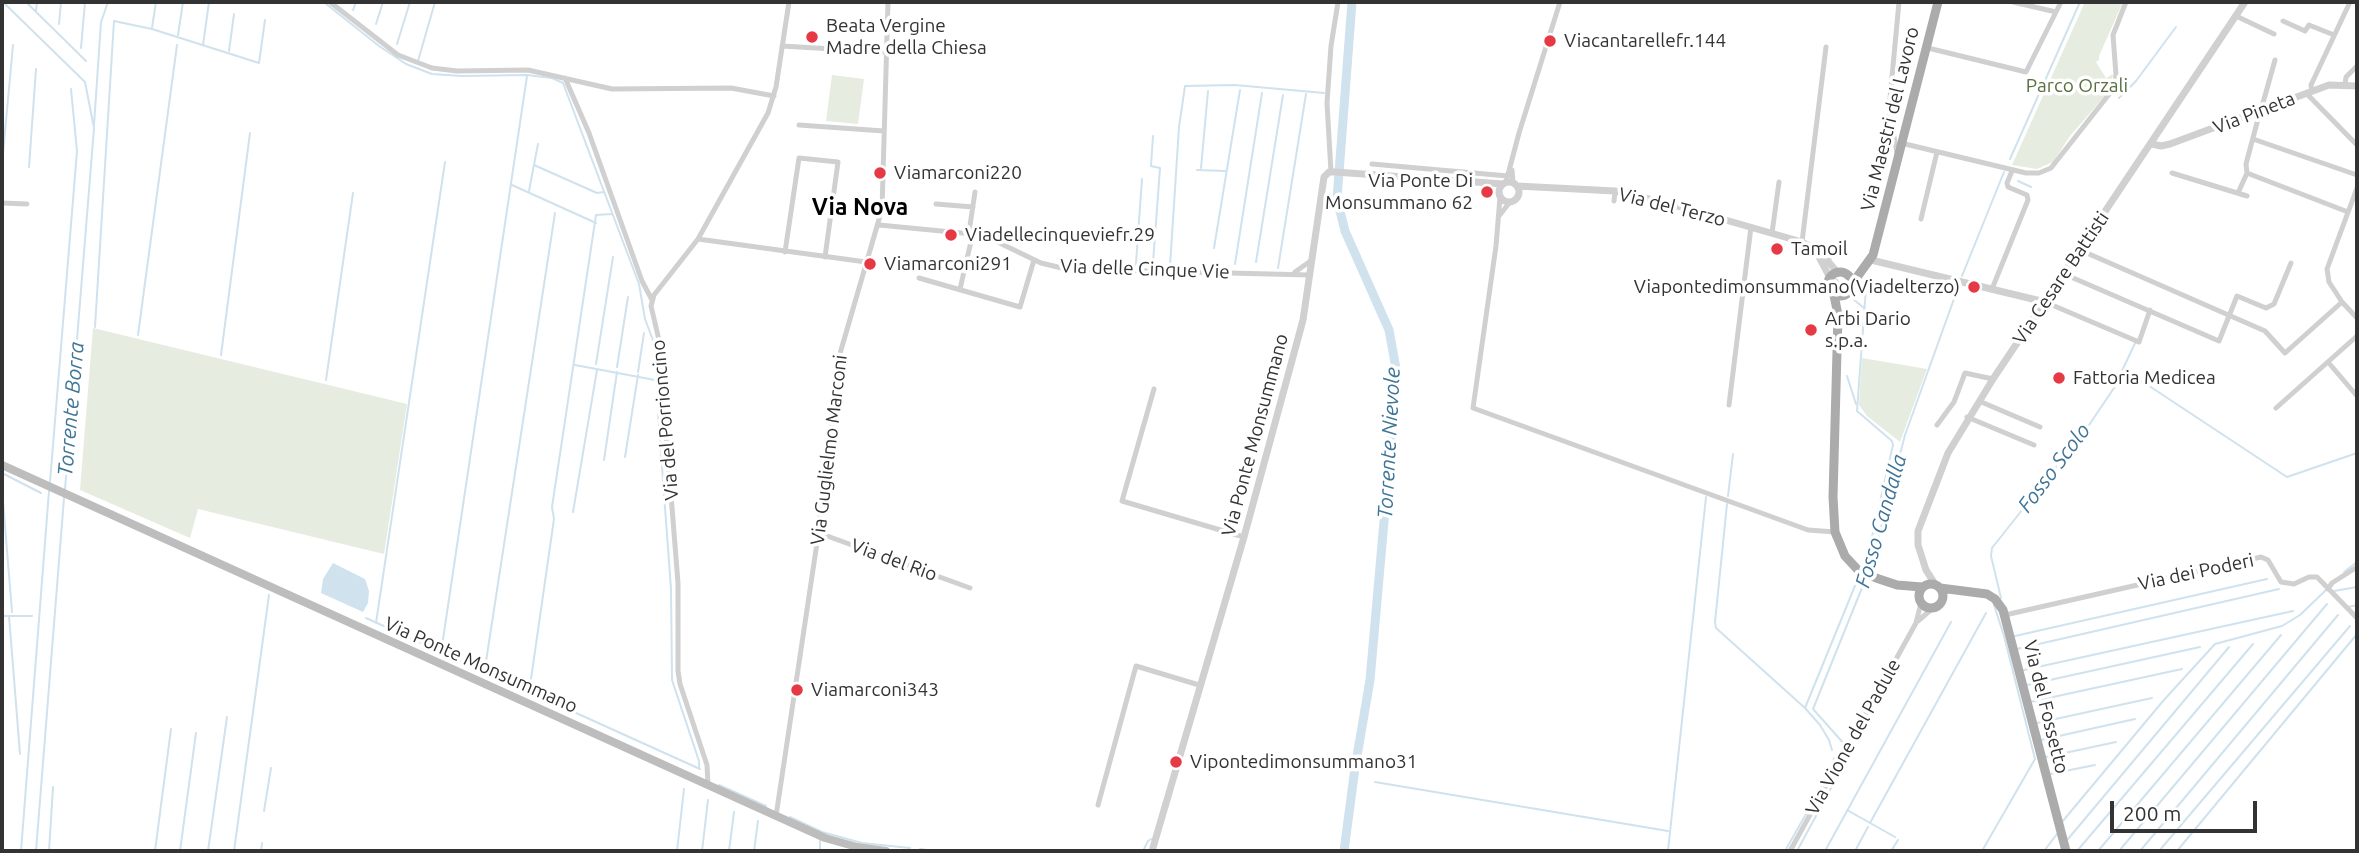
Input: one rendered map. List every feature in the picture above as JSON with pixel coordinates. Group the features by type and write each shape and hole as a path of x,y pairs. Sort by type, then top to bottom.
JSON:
{"main road":[{"name":"Via Maestri del Lavoro","path":"1871,260 1938,2"},
{"path":"1839,295 1829,289 1838,275 1865,262 1876,244"},
{"path":"1839,295 1850,291 1852,284 1871,260"},
{"path":"1838,275 1852,284"},
{"path":"1839,295 1833,497 1835,532 1849,561 1865,574 1897,585 1931,586 1983,593 1992,597 2005,615"},
{"name":"Via Ponte Monsummano","path":"2,465 776,817 825,838 857,847 886,851"},
{"path":"1897,585 1927,607 1933,608 1950,597 1970,592"},
{"path":"1920,600 1931,586"},
{"path":"1931,586 1943,594 1942,601"},
{"name":"Via del Fossetto","path":"2005,615 2066,851"}],"street":[{"path":"330,2 398,55 420,65 457,71 528,70 612,89 731,88 774,96"},
{"path":"652,300 698,239 764,121 774,96 789,2"},
{"name":"Via Guglielmo Marconi","path":"776,817 819,533 828,443 835,412 839,356 879,225 883,192 888,2"},
{"path":"1338,2 1331,46 1327,103 1333,172 1480,179 1507,185"},
{"path":"1560,2 1519,133 1499,216 1473,408 1808,530 1835,532"},
{"path":"1898,156 1889,109 1899,2"},
{"path":"2013,2 2056,12"},
{"path":"1928,48 2026,72 2061,2"},
{"path":"1901,143 2035,174 2055,165 2115,85 2113,35 2126,2"},
{"name":"Via Cesare Battisti","path":"1931,586 1918,545 1918,531 1948,453 1967,418 2245,2"},
{"path":"2350,2 2311,85 2315,102 2357,145"},
{"path":"2236,16 2274,34"},
{"path":"2283,21 2305,32 2309,25 2334,35"},
{"path":"782,47 885,52"},
{"path":"1826,47 1806,244 1838,275"},
{"path":"2238,193 2247,173 2246,164 2259,111 2275,60"},
{"path":"2345,84 2346,77 2357,66"},
{"name":"Via del Porrioncino","path":"565,78 589,133 642,281 652,300 651,306 663,357 678,583 678,671 707,765 708,785"},
{"name":"Via Pineta","path":"2152,144 2166,146 2312,91 2345,84 2357,86"},
{"path":"2312,91 2315,102"},
{"path":"799,125 884,131"},
{"path":"2253,139 2357,176"},
{"path":"1921,219 1937,152"},
{"path":"785,252 800,159 838,162 825,257"},
{"path":"1371,164 1480,179 1507,185 1519,195"},
{"path":"1992,289 2028,200 2026,195 2007,186 2011,170"},
{"name":"Via Ponte Monsummano","path":"1152,851 1244,537 1303,320 1321,187 1324,177 1333,172"},
{"path":"2172,173 2246,196"},
{"path":"2247,173 2348,212"},
{"path":"1772,233 1779,182"},
{"path":"1507,185 1510,202"},
{"name":"Via del Terzo","path":"1507,185 1615,191 1806,244"},
{"path":"1499,216 1519,195 1540,186"},
{"path":"2357,188 2354,206 2348,212 2327,269 2329,282 2357,318"},
{"path":"1614,201 1615,191"},
{"path":"960,289 971,233 975,192"},
{"path":"2,203 27,204"},
{"path":"936,204 973,207"},
{"name":"Via delle Cinque Vie","path":"879,225 983,235 1053,267 1310,275"},
{"path":"1729,405 1751,227"},
{"path":"698,239 866,262"},
{"path":"2080,250 2265,331 2285,353 2343,302"},
{"path":"919,278 1020,307 1034,260"},
{"path":"1292,274 1302,270 1312,260"},
{"path":"1871,260 2045,302 2138,342 2150,310"},
{"path":"2064,274 2218,341 2237,296 2266,308 2274,304 2291,263"},
{"path":"1292,274 1300,278 1308,291"},
{"path":"2276,408 2357,336"},
{"path":"2328,362 2357,396"},
{"path":"1937,425 1954,402 1965,373 1993,379"},
{"path":"1154,388 1122,501 1244,537"},
{"path":"1979,401 2040,427"},
{"path":"1967,418 2034,445"},
{"name":"Via del Rio","path":"819,533 970,588"},
{"name":"Via dei Poderi","path":"2005,615 2261,557 2268,560 2281,582 2294,584 2317,576 2327,588"},
{"path":"2357,567 2327,588 2357,618"},
{"path":"1916,623 1920,600"},
{"path":"1916,623 1933,608"},
{"name":"Via Vione del Padule","path":"1790,851 1916,623"},
{"path":"1098,805 1136,666 1199,685"}],"green space":[{"name":"Parco Orzali","path":"2085,2 2123,2 2096,62 2106,78 2113,74 2110,90 2070,136 2053,162 2037,169 2012,165"},
{"path":"832,75 864,79 858,124 826,121"},
{"path":"93,328 407,404 384,554 198,509 190,538 80,490"},
{"path":"1862,358 1927,369 1900,442 1867,416 1859,405"}],"water":[{"path":"333,563 365,579 369,591 368,603 363,612 321,593 323,579"}],"waterway":[{"name":"Torrente Borra","path":"3,2 85,82 94,128 65,489"},
{"path":"26,2 86,61"},
{"path":"36,11 37,2"},
{"path":"59,24 61,2"},
{"path":"81,48 85,2"},
{"path":"94,125 101,22 108,2"},
{"path":"152,28 156,2"},
{"path":"178,35 183,2"},
{"path":"203,45 209,2"},
{"path":"353,10 356,2"},
{"path":"376,24 383,2"},
{"path":"397,44 410,2"},
{"path":"418,61 435,2"},
{"name":"Torrente Nievole","path":"1344,851 1370,680 1397,374 1389,330 1345,231 1337,199 1352,2"},
{"name":"Fosso Candalla","path":"2010,159 2080,2"},
{"path":"325,3 406,64 432,74 527,75 552,78 563,83 639,284 645,319 657,351 658,412 671,589 672,680 699,768"},
{"path":"229,51 234,14"},
{"path":"95,327 114,21 152,29 259,63 265,20"},
{"path":"2119,98 2136,81 2176,27"},
{"path":"2,164 13,45"},
{"path":"138,335 177,45"},
{"path":"29,167 36,69"},
{"path":"442,646 527,76"},
{"path":"1119,265 1170,266 1179,127 1185,86 1235,85 1324,93"},
{"path":"50,482 77,151 71,89"},
{"path":"1214,248 1240,90"},
{"path":"1201,168 1208,91"},
{"path":"1235,264 1262,93"},
{"path":"1278,268 1306,94"},
{"path":"1256,262 1283,95"},
{"path":"221,355 250,133"},
{"path":"1153,136 1151,166 1160,168 1153,263"},
{"path":"529,191 538,144"},
{"path":"376,623 445,162"},
{"path":"534,165 597,193 604,192"},
{"path":"1197,170 1226,171"},
{"name":"Fosso Candalla","path":"1962,276 2004,172"},
{"path":"1136,263 1142,179"},
{"path":"2018,181 2031,187"},
{"path":"512,185 596,223"},
{"path":"326,380 353,193"},
{"path":"485,668 555,213"},
{"path":"530,686 554,519 552,507 596,215 612,214"},
{"path":"1831,252 1831,259"},
{"path":"596,364 613,257"},
{"path":"1836,279 1845,289"},
{"name":"Fosso Candalla","path":"1870,570 1905,435 1959,285"},
{"path":"1862,567 1869,550 1893,445 1892,441 1857,411 1866,288"},
{"path":"617,367 628,297"},
{"path":"1853,299 1864,308"},
{"path":"638,372 644,333"},
{"name":"Fosso Scolo","path":"2001,598 1991,556 1992,548 2087,428 2114,388 2136,341"},
{"path":"575,365 655,380"},
{"path":"573,512 597,370"},
{"path":"2125,370 2287,477 2357,453"},
{"path":"604,460 617,372"},
{"path":"625,457 638,375"},
{"path":"1847,376 1856,404"},
{"path":"1728,496 1733,454"},
{"path":"2,473 41,493"},
{"path":"2,489 12,612"},
{"path":"21,851 49,491"},
{"path":"1668,851 1706,497"},
{"name":"Torrente Borra","path":"36,851 64,498"},
{"path":"1727,504 1716,628 1805,708 1820,725 1832,750"},
{"path":"2344,572 2357,562"},
{"path":"1805,708 1859,576"},
{"name":"Fosso Candalla","path":"1846,746 1813,709 1866,578"},
{"path":"2015,636 2267,579"},
{"path":"2334,591 2357,587"},
{"path":"2017,649 2279,589"},
{"path":"2062,822 2163,701 2215,644 2282,626 2300,615 2326,590"},
{"path":"234,851 269,595"},
{"path":"2119,851 2327,604"},
{"name":"Fosso Scolo","path":"1982,851 2035,759 1994,605"},
{"path":"2348,607 2357,605"},
{"path":"2024,670 2293,611"},
{"path":"1870,823 1986,613"},
{"path":"2140,851 2338,615"},
{"path":"2,616 32,616"},
{"path":"9,616 20,754"},
{"path":"366,618 700,769"},
{"path":"1825,851 1951,622"},
{"path":"2159,851 2350,626"},
{"path":"2177,851 2357,634"},
{"path":"2098,851 2281,635"},
{"path":"2077,851 2253,644"},
{"path":"2027,685 2200,647"},
{"path":"2068,839 2229,647"},
{"path":"2030,702 2182,669"},
{"path":"2037,723 2152,698"},
{"path":"208,851 227,717"},
{"path":"2041,740 2135,719"},
{"path":"155,851 171,729"},
{"path":"180,851 196,733"},
{"path":"2046,757 2116,742"},
{"name":"Fosso Candalla","path":"1797,851 1849,751"},
{"path":"1785,851 1832,768 1834,758"},
{"path":"2050,774 2095,765"},
{"path":"264,811 271,768"},
{"path":"1375,782 1668,831"},
{"path":"719,785 766,806"},
{"path":"49,851 53,787"},
{"path":"677,851 684,789"},
{"path":"702,851 708,800"},
{"path":"1847,810 1895,837"},
{"path":"729,851 734,812"},
{"path":"790,817 822,832 862,843 910,848"},
{"path":"754,851 758,821"},
{"path":"1855,851 1868,827"},
{"path":"2044,851 2057,834"},
{"path":"1143,851 1151,839"},
{"path":"1891,851 1898,840"},
{"path":"820,841 820,851"},
{"path":"261,851 262,843"},
{"path":"920,849 935,851"}],"place":[{"name":"Beata Vergine Madre della Chiesa","path":"812,37"},
{"name":"Viacantarellefr.144","path":"1550,41"},
{"name":"Viamarconi220","path":"880,173"},
{"name":"Via Ponte Di Monsummano 62","path":"1487,192"},
{"name":"Viadellecinqueviefr.29","path":"951,235"},
{"name":"Tamoil","path":"1777,249"},
{"name":"Viamarconi291","path":"870,264"},
{"name":"Viapontedimonsummano(Viadelterzo)","path":"1974,287"},
{"name":"Arbi Dario s.p.a.","path":"1811,330"},
{"name":"Fattoria Medicea","path":"2059,378"},
{"name":"Viamarconi343","path":"797,690"},
{"name":"Vipontedimonsummano31","path":"1176,762"}],"district":[{"name":"Via Nova","path":"860,207"}]}
